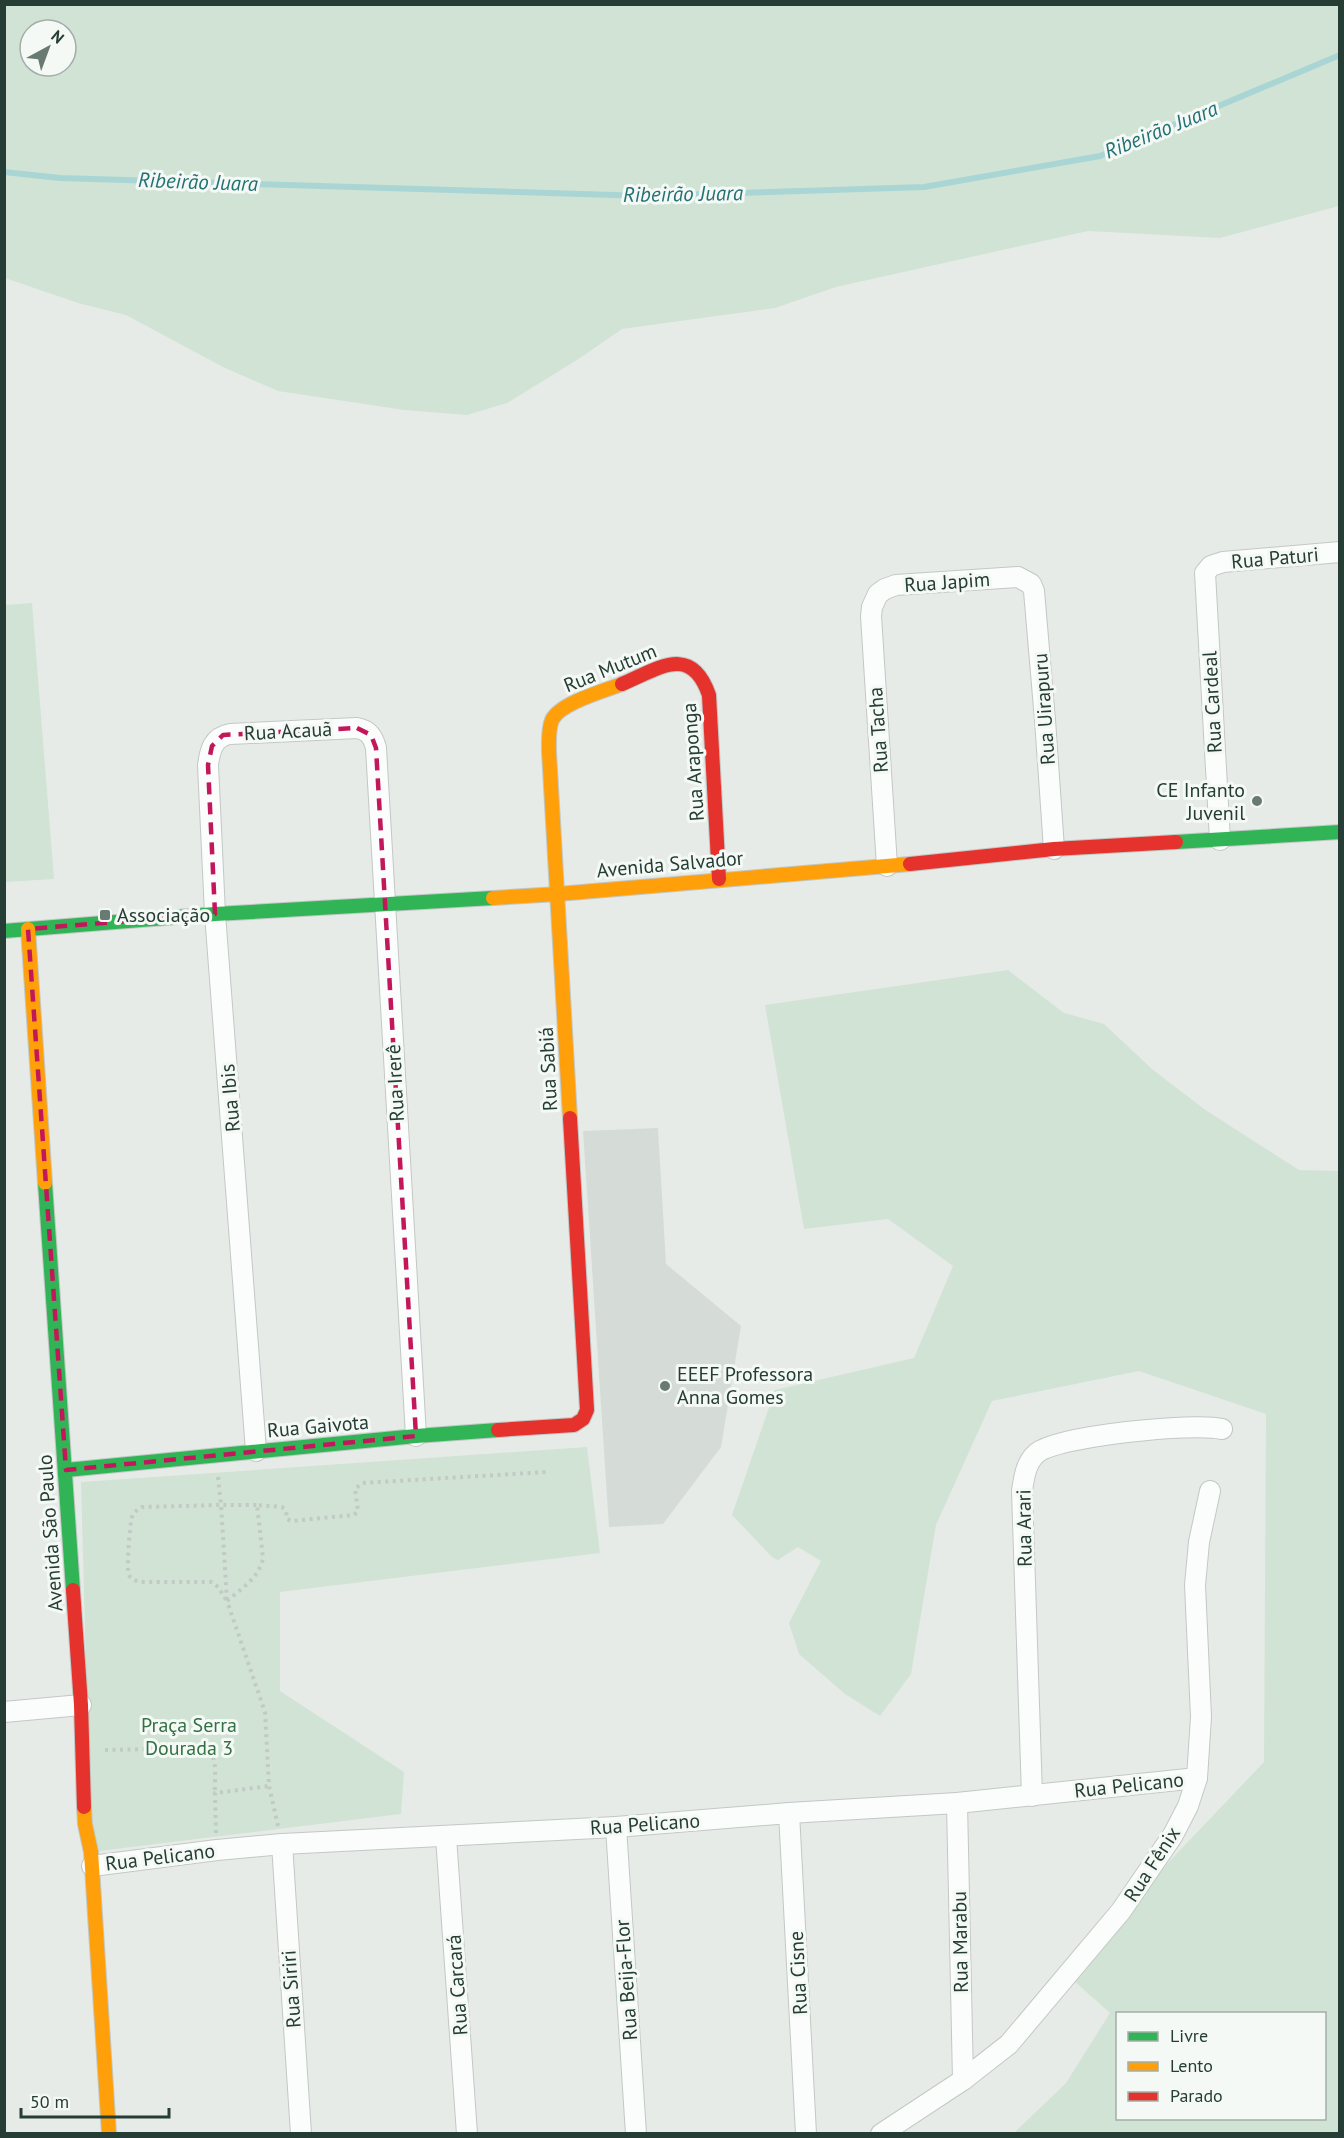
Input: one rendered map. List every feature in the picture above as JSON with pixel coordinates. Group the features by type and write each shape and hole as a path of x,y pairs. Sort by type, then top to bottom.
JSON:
{"street":[{"name":"Rua Paturi","path":"1211,566 1223,562 1340,552"},
{"name":"Rua Cardeal","path":"1211,566 1204,578 1220,840"},
{"name":"Rua Japim","path":"878,594 885,589 906,584 1018,577"},
{"name":"Rua Uirapuru","path":"1018,577 1028,581 1034,591 1046,720 1053,849"},
{"name":"Rua Tacha","path":"878,594 871,616 886,866"},
{"name":"Rua Mutum","path":"560,709 674,663"},
{"name":"Rua Araponga","path":"674,663 682,663 699,672 709,695 719,879"},
{"name":"Rua Sabiá","path":"560,709 551,720 549,730 587,1410 583,1419 574,1425"},
{"name":"Rua Acauã","path":"212,746 223,735 230,734 357,728 368,732"},
{"name":"Rua Irerê","path":"368,732 375,743 379,769 416,1436"},
{"name":"Rua Ibis","path":"212,746 208,765 214,914 256,1451"},
{"name":"Avenida Salvador","path":"4,931 214,914 558,894 886,866 1053,849 1340,832"},
{"name":"Avenida São Paulo","path":"28,929 81,1705 85,1824 92,1866 110,2133"},
{"name":"Rua Gaivota","path":"66,1470 416,1436 574,1425"},
{"name":"Rua Arari","path":"1032,1796 1022,1491 1024,1475 1029,1462 1036,1453 1050,1445 1164,1427 1222,1429"},
{"name":"Rua Fênix","path":"881,2133 963,2080 1009,2044 1121,1911 1173,1835 1188,1806 1197,1778 1201,1717 1195,1585 1199,1542 1210,1491"},
{"path":"4,1712 81,1705"},
{"name":"Rua Pelicano","path":"92,1866 282,1844 616,1827 789,1813 957,1803 1197,1778"},
{"name":"Rua Marabu","path":"957,1803 963,2080"},
{"name":"Rua Cisne","path":"789,1813 806,2133"},
{"name":"Rua Beija-Flor","path":"616,1827 636,2133"},
{"name":"Rua Carcará","path":"446,1837 467,2133"},
{"name":"Rua Siriri","path":"282,1844 300,2133"}],"path":[{"path":"216,1455 227,1601"},
{"path":"282,1844 269,1786 265,1712 227,1601 212,1582 141,1582 132,1579 128,1572 130,1525 133,1514 142,1507 257,1505 282,1507 286,1511 287,1519 291,1521 354,1515 358,1510 355,1489 362,1483 548,1472"},
{"path":"227,1601 254,1578 261,1565 263,1558 257,1505"},
{"path":"83,1751 206,1748 211,1751 214,1758 217,1850"},
{"path":"214,1793 269,1786"}],"highlighted area":[{"path":"357,728 371,735 376,748 416,1436 66,1470 28,929 215,914 208,765 212,746 223,735"}],"shaded area":[{"name":"EEEF Professora Anna Gomes","path":"658,1128 666,1264 741,1326 721,1447 663,1524 609,1527 583,1131"}],"green space":[{"path":"5,4 1339,5 1339,206 1220,238 1088,231 836,287 775,308 622,329 507,403 467,415 404,410 278,391 223,367 126,315 78,303 5,278"},
{"path":"32,603 54,879 5,882 5,605"},
{"path":"1008,970 1064,1013 1104,1024 1152,1069 1204,1109 1299,1170 1339,1171 1339,2133 1014,2133 1066,2083 1110,2013 1064,1972 1264,1762 1266,1414 1139,1371 992,1401 936,1525 911,1674 880,1716 845,1694 799,1654 789,1623 821,1561 798,1547 778,1560 772,1557 732,1515 775,1390 914,1358 953,1266 888,1219 804,1229 765,1005"},
{"name":"Praça Serra Dourada 3","path":"587,1447 600,1553 280,1592 280,1691 404,1772 401,1814 91,1852 81,1482"}],"waterway":[{"name":"Ribeirão Juara","path":"4,172 60,178 647,196 924,187 1100,156 1340,55"}],"traffic: fast":[{"path":"1176,842 1340,832"},
{"path":"4,931 215,914 493,898"},
{"path":"45,1183 73,1590"},
{"path":"66,1470 498,1430"}],"traffic: slow":[{"path":"570,1118 549,732 552,720 564,708 583,698 622,684"},
{"path":"493,898 910,864"},
{"path":"28,929 45,1183"},
{"path":"84,1807 91,1852 109,2134"}],"traffic: jam":[{"path":"622,684 672,664 693,669 702,679 709,695 719,879"},
{"path":"910,864 1054,849 1176,842"},
{"path":"498,1430 574,1425 583,1419 587,1410 570,1118"},
{"path":"73,1590 81,1705 84,1807"}],"place":[{"name":"CE Infanto Juvenil","path":"1257,801"},
{"name":"Associação","path":"105,915"},
{"name":"EEEF Professora Anna Gomes","path":"665,1386"}]}
